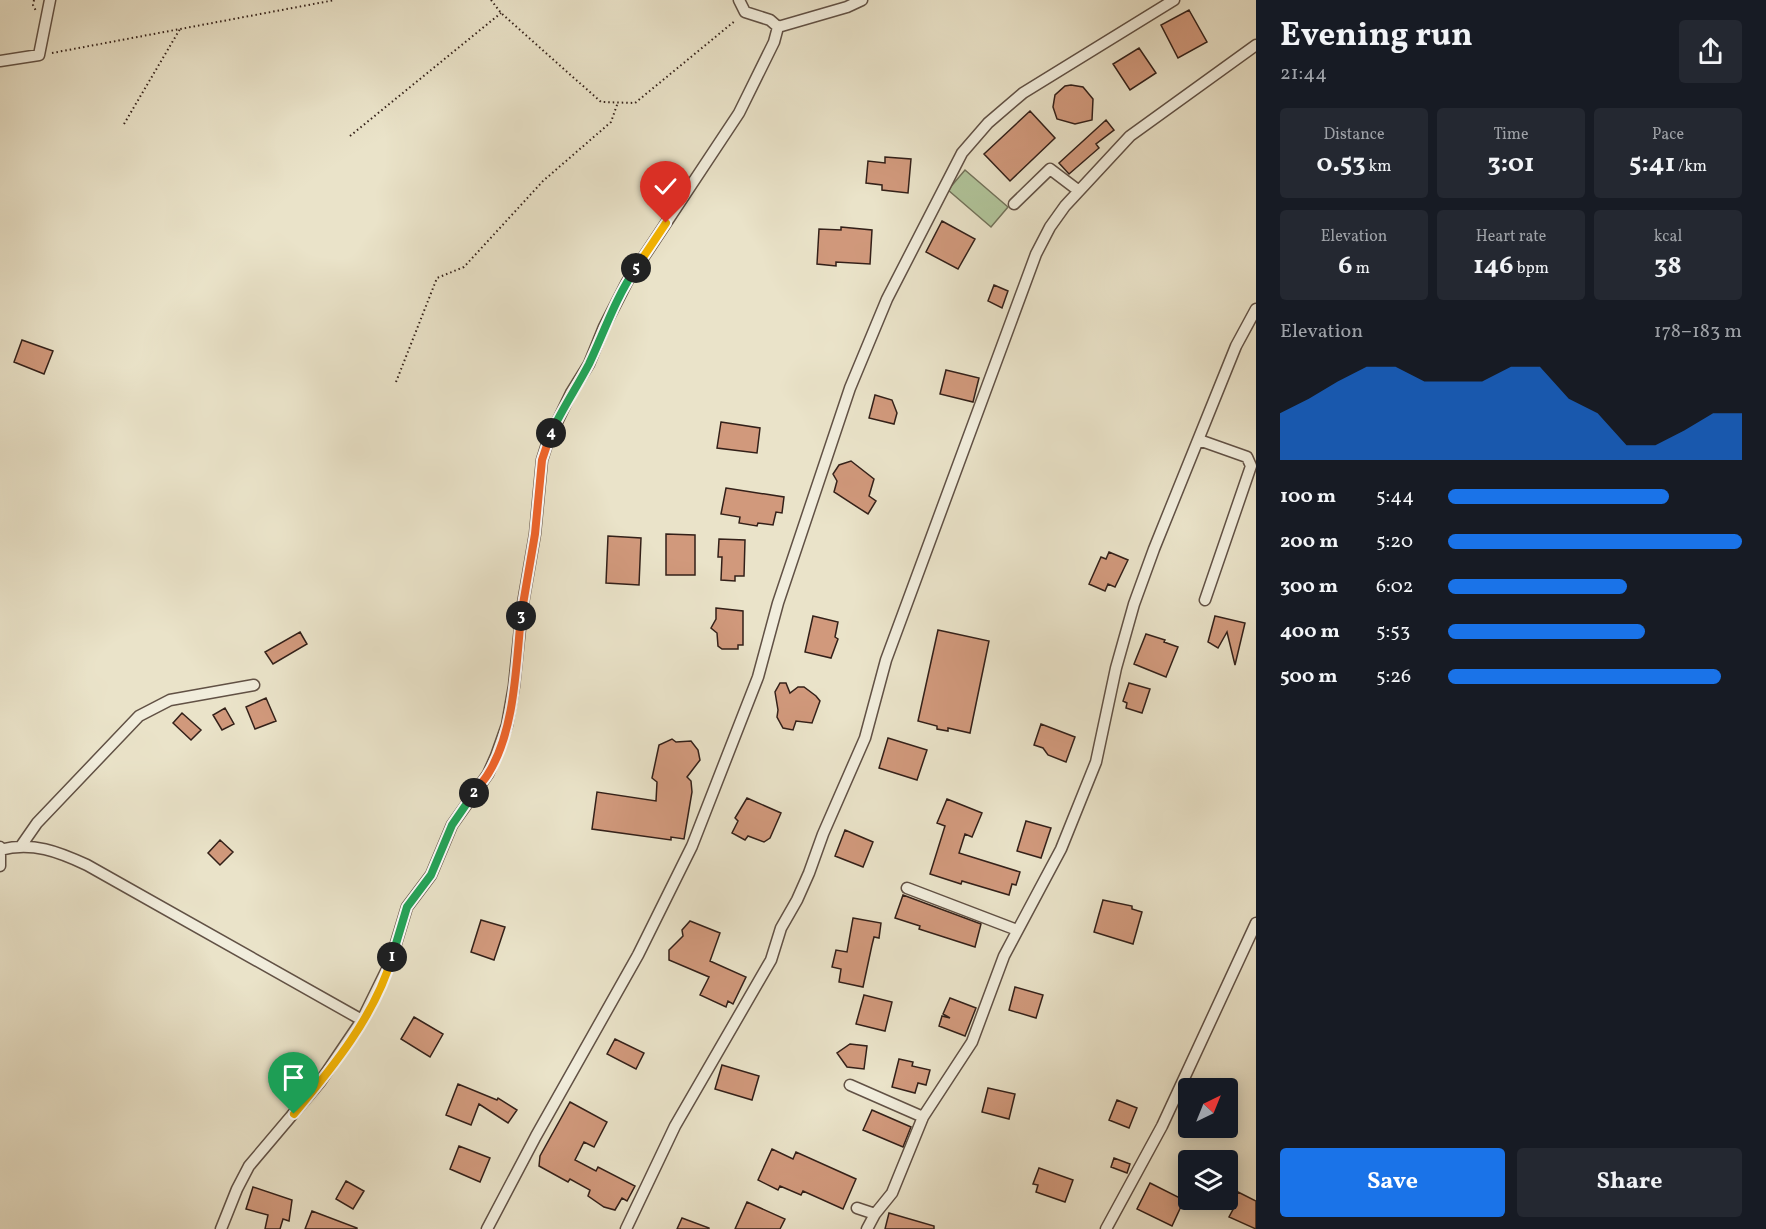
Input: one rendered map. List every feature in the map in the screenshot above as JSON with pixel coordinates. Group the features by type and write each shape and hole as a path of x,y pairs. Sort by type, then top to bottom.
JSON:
{"street":[{"path":"0,61 39,55 50,0"},
{"path":"739,0 745,12 770,20 778,27"},
{"path":"778,27 847,7 862,0"},
{"path":"488,1229 536,1136 638,955 692,846 758,676 778,603 850,388 887,299 962,153 988,123 1023,93 1173,0"},
{"path":"221,1229 249,1166 320,1082 363,1020 390,963 407,907 431,875 452,825 488,774 503,739 514,686 522,609 535,534 542,460 553,430 589,364 603,327 627,282 739,113 774,42 778,27"},
{"path":"626,1229 675,1126 771,960 781,928 797,900 822,834 865,738 886,660 1035,254 1050,227 1079,191 1130,136 1256,45"},
{"path":"1014,204 1050,169 1079,191"},
{"path":"867,1229 875,1214 892,1193 923,1117 972,1042 1017,930 1061,849 1096,762 1116,668 1134,604 1236,346 1256,309"},
{"path":"1199,440 1247,457 1251,466 1205,600"},
{"path":"21,846 37,823 139,716 170,700 254,685"},
{"path":"0,866 0,849 21,846 57,852 87,865 363,1020"},
{"path":"907,888 1017,930"},
{"path":"1106,1229 1162,1126 1256,923"},
{"path":"850,1085 923,1117"},
{"path":"857,1208 875,1214"}],"path":[{"path":"39,55 335,0"},
{"path":"491,0 501,13 601,102 635,103 745,12"},
{"path":"350,136 501,13"},
{"path":"124,124 180,29"},
{"path":"396,382 437,278 464,267 543,181 611,122 618,102"}],"green space":[{"path":"965,170 1008,207 991,227 948,190"}],"building":[{"path":"1189,10 1207,42 1178,58 1161,25"},
{"path":"1139,48 1156,73 1130,90 1113,64"},
{"path":"1065,86 1083,87 1093,99 1092,120 1075,124 1057,119 1053,107 1055,95"},
{"path":"1030,111 1055,138 1010,181 984,154"},
{"path":"1106,120 1114,130 1096,144 1099,148 1069,174 1059,163"},
{"path":"885,157 911,159 908,193 882,190 882,185 866,183 868,161 885,163"},
{"path":"942,221 975,239 958,269 926,252"},
{"path":"841,227 872,230 870,264 836,262 836,266 817,264 819,229 841,230"},
{"path":"994,285 1008,291 1002,308 988,301"},
{"path":"22,340 53,351 44,374 14,362"},
{"path":"946,370 979,378 973,402 940,394"},
{"path":"875,395 892,400 897,413 894,424 869,418"},
{"path":"721,422 760,428 757,453 717,448"},
{"path":"851,461 874,479 869,496 876,501 868,514 834,492 837,481 833,474 839,465"},
{"path":"726,488 784,497 782,513 776,512 773,525 758,523 757,526 739,523 740,517 721,514"},
{"path":"666,534 695,535 695,575 666,575"},
{"path":"608,536 641,538 639,585 606,583"},
{"path":"719,539 745,540 744,576 735,576 735,581 721,580 722,557 718,557"},
{"path":"1109,552 1128,560 1115,587 1108,584 1105,591 1089,584 1101,557 1106,559"},
{"path":"716,608 743,611 743,645 738,645 738,649 722,649 718,646 717,633 711,628 716,619"},
{"path":"813,616 838,622 835,637 838,639 831,658 805,652"},
{"path":"1215,616 1245,623 1235,665 1227,632 1218,648 1208,642"},
{"path":"938,630 989,641 970,733 948,728 948,731 937,729 937,726 918,721"},
{"path":"300,632 307,644 273,664 265,652"},
{"path":"1146,634 1178,647 1166,677 1134,664"},
{"path":"780,683 786,683 790,693 798,687 804,687 820,701 812,723 796,721 793,730 783,728 777,717 775,692"},
{"path":"1129,683 1150,689 1142,713 1126,708 1127,703 1123,701"},
{"path":"266,698 276,721 255,729 246,707"},
{"path":"225,708 234,724 222,730 213,715"},
{"path":"182,713 201,730 191,740 173,723"},
{"path":"1041,724 1075,737 1066,762 1048,755 1043,748 1034,745"},
{"path":"888,738 927,750 917,780 879,768"},
{"path":"672,739 676,742 691,741 698,750 700,760 687,777 691,781 692,792 684,839 671,837 671,840 592,829 597,792 656,801 657,782 652,778 659,745"},
{"path":"747,798 781,813 770,838 764,842 748,836 745,840 732,833 738,821 735,818"},
{"path":"947,799 982,813 972,837 965,834 959,853 1020,872 1016,885 1012,884 1009,895 930,874 945,826 937,823"},
{"path":"1026,821 1051,828 1041,858 1017,851"},
{"path":"845,830 873,842 863,867 835,856"},
{"path":"220,840 233,852 220,865 208,853"},
{"path":"903,895 981,924 975,947 919,929 920,926 895,918"},
{"path":"1103,900 1132,906 1132,909 1142,912 1133,944 1094,932"},
{"path":"853,918 881,923 879,938 874,937 863,987 839,982 841,969 832,967 836,950 847,952"},
{"path":"481,920 505,927 494,960 471,952"},
{"path":"690,921 720,933 710,961 746,977 733,1004 728,1001 726,1007 700,995 709,977 669,960 669,950 683,936 682,930"},
{"path":"1015,987 1043,995 1036,1018 1009,1010"},
{"path":"864,995 892,1002 885,1031 856,1024"},
{"path":"950,998 976,1008 965,1036 939,1026 942,1016 950,1018 943,1014"},
{"path":"414,1017 443,1034 430,1057 401,1039"},
{"path":"615,1039 644,1053 636,1069 607,1054"},
{"path":"850,1044 867,1046 864,1069 847,1067 837,1053"},
{"path":"899,1059 913,1062 912,1066 930,1070 926,1085 918,1083 915,1093 892,1087"},
{"path":"722,1065 759,1076 752,1100 715,1089"},
{"path":"458,1084 497,1100 498,1098 517,1110 508,1123 479,1104 471,1125 446,1115"},
{"path":"988,1088 1015,1094 1009,1119 982,1112"},
{"path":"1117,1100 1137,1108 1129,1128 1109,1120"},
{"path":"570,1102 607,1122 594,1147 584,1142 575,1160 596,1171 598,1167 635,1186 627,1201 622,1198 615,1210 604,1207 588,1196 590,1190 570,1179 568,1182 539,1166 540,1156"},
{"path":"872,1110 911,1127 903,1147 863,1130"},
{"path":"459,1146 490,1158 480,1182 450,1169"},
{"path":"772,1149 793,1159 796,1152 856,1179 843,1209 803,1191 801,1195 780,1186 778,1190 758,1180"},
{"path":"1114,1158 1130,1164 1127,1173 1111,1167"},
{"path":"1039,1168 1073,1180 1065,1202 1036,1192 1038,1185 1033,1184"},
{"path":"346,1181 364,1191 353,1209 336,1199"},
{"path":"1150,1183 1178,1197 1179,1210 1172,1226 1137,1209"},
{"path":"253,1187 292,1200 289,1221 283,1219 280,1229 265,1229 268,1215 246,1209"},
{"path":"1238,1192 1256,1201 1256,1229 1229,1217 1233,1210 1238,1210"},
{"path":"747,1202 785,1219 780,1229 735,1229"},
{"path":"312,1211 357,1228 357,1229 305,1229"},
{"path":"889,1213 934,1226 934,1229 885,1229"},
{"path":"682,1218 709,1228 709,1229 677,1229"}],"route":[{"path":"294,1114 347,1046 363,1020 390,963 401,920 407,907 431,875 452,825 488,774 496,756 507,725 514,686 522,609 535,534 542,460 553,430 571,393 589,364 603,327 627,282 666,223"}]}
